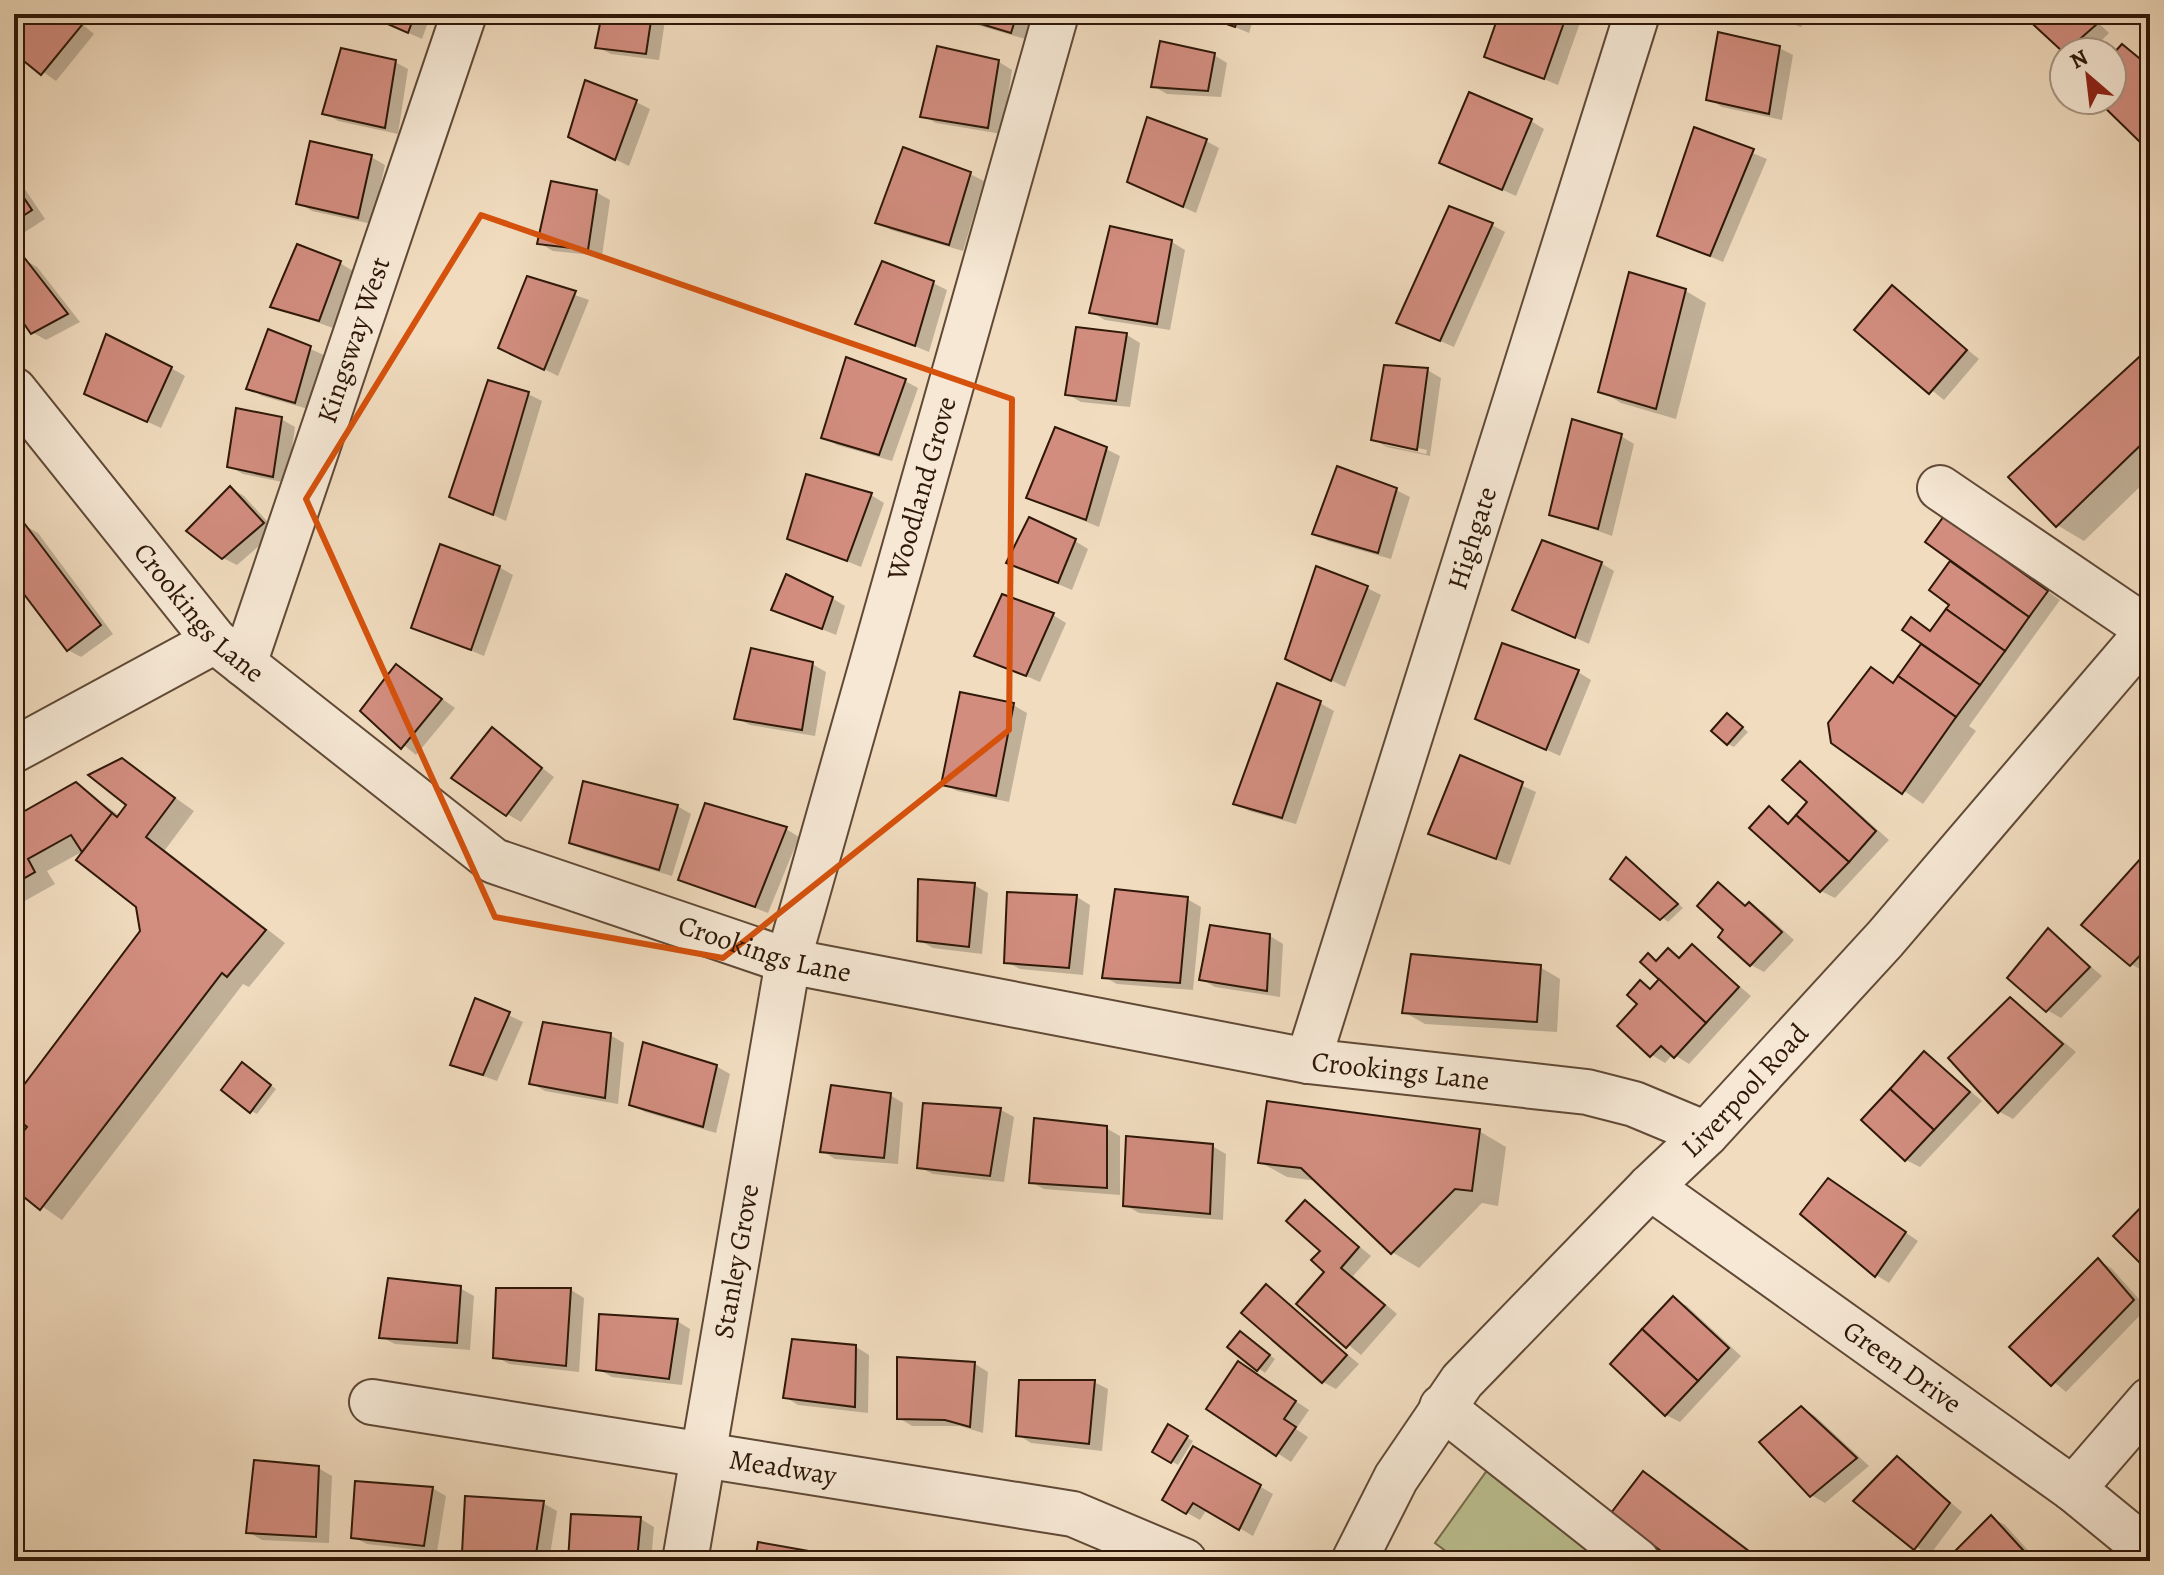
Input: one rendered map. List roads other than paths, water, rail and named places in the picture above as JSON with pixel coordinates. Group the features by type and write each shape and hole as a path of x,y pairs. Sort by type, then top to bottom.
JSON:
{"street":[{"name":"Kingsway West","path":"229,653 464,14"},
{"name":"Woodland Grove","path":"788,961 1056,14"},
{"name":"Highgate","path":"1308,1061 1637,14"},
{"name":"Crookings Lane","path":"14,390 229,653 494,861 788,961 1308,1061 1587,1092 1634,1104 1706,1134"},
{"path":"1940,488 2150,630"},
{"name":"Liverpool Road","path":"1354,1561 1396,1478 1462,1381 1650,1187 1706,1134 1885,939 2150,630"},
{"path":"14,750 229,653"},
{"name":"Stanley Grove","path":"685,1561 788,961"},
{"name":"Green Drive","path":"1650,1187 2073,1489 2150,1552"},
{"path":"2073,1489 2150,1400"},
{"name":"Meadway","path":"372,1402 1073,1514 1184,1561"},
{"path":"1442,1407 1637,1561"}]}
